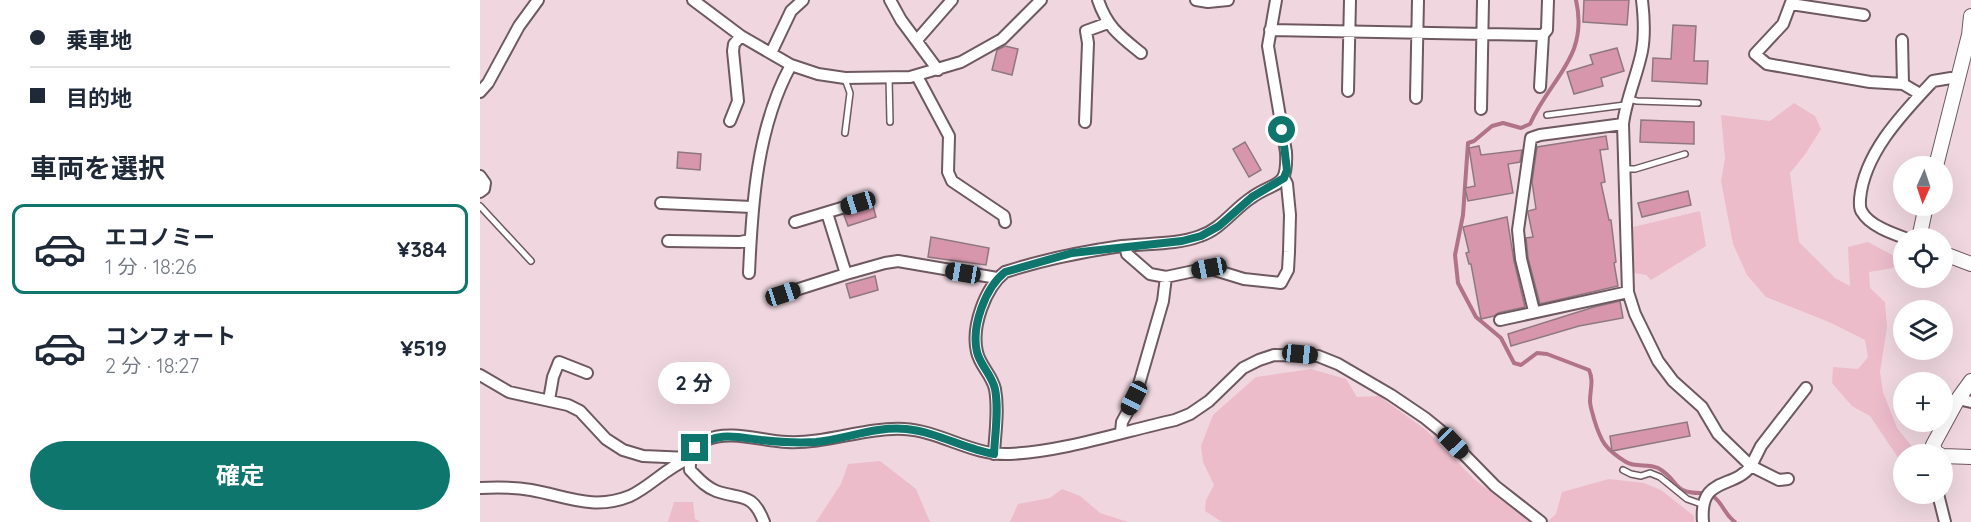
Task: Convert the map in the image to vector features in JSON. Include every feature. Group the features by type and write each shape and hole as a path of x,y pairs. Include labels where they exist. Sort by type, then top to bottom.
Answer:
{"street":[{"path":"480,92 488,83 519,26 538,0"},
{"path":"693,0 741,36 791,65 818,74 845,78 917,76 961,62 1002,39 1041,0"},
{"path":"771,53 791,12 803,0"},
{"path":"890,0 901,20 938,70"},
{"path":"917,40 952,0"},
{"path":"1098,0 1108,23 1115,32 1141,53"},
{"path":"1196,0 1209,2 1228,0"},
{"path":"994,454 995,388 977,351 976,331 978,317 997,279 1005,272 1072,253 1182,241 1201,236 1219,226 1252,197 1284,178 1287,170 1286,152 1268,46 1276,0"},
{"path":"1348,91 1350,0"},
{"path":"1416,98 1418,0"},
{"path":"1481,109 1483,0"},
{"path":"1540,87 1548,0"},
{"path":"1642,0 1644,24 1642,51 1626,102 1623,124 1628,292 1635,314 1658,361 1673,381 1702,407 1718,434 1751,466 1779,480 1788,479"},
{"path":"1864,15 1792,2 1783,24 1755,54 1767,64 1870,82 1903,84 1920,94"},
{"path":"1939,156 1970,35 1971,16"},
{"path":"1085,122 1088,43 1086,31 1108,23"},
{"path":"1270,30 1543,35"},
{"path":"730,122 738,101 733,51 734,44 741,36"},
{"path":"1902,40 1903,84"},
{"path":"749,273 752,207 773,101 791,65"},
{"path":"917,76 949,136 948,172 952,181 977,199 998,210 1004,216 1005,222"},
{"path":"1893,232 1866,219 1860,209 1861,184 1865,172 1884,139 1933,81 1951,78 1958,80"},
{"path":"1534,311 1521,259 1518,230 1532,138 1623,124"},
{"path":"480,176 485,183 484,189 480,192"},
{"path":"1125,246 1127,254 1150,274 1166,277 1209,268 1244,279 1281,283 1288,270 1289,252 1290,215 1287,184 1284,178"},
{"path":"661,203 752,207"},
{"path":"795,222 858,203"},
{"path":"827,213 846,274"},
{"path":"668,241 750,240"},
{"path":"1953,257 1971,264"},
{"path":"783,294 846,274 898,261 997,279"},
{"path":"1121,432 1122,422 1134,398 1163,301 1166,277"},
{"path":"1500,320 1628,292"},
{"path":"480,488 509,487 532,490 573,501 608,502 643,489 675,465 689,458 695,448 706,440 722,436 788,442 817,442 873,431 904,429 920,431 975,451 994,454 1070,446 1175,420 1190,414 1209,401 1243,368 1259,360 1274,355 1318,356 1356,374 1425,418 1441,431 1495,486 1541,522"},
{"path":"549,400 559,362 587,373"},
{"path":"480,375 509,392 568,405 580,411 606,439 623,450 643,456 689,458"},
{"path":"1934,444 1965,400 1971,381"},
{"path":"1703,522 1706,498 1716,485 1745,474 1761,446 1806,388"},
{"path":"1953,455 1971,457"},
{"path":"689,458 690,470 705,485 716,491 739,495 751,501 759,509 764,522"},
{"path":"1940,504 1945,522"}],"lane":[{"path":"889,77 890,122"},
{"path":"845,78 849,93 845,133"},
{"path":"1547,115 1636,101 1698,103"},
{"path":"1624,169 1635,169 1685,154"},
{"path":"480,206 531,261"},
{"path":"1623,470 1641,476 1650,473 1660,477 1687,499 1704,505"}],"shaded area":[{"path":"1794,103 1815,116 1821,129 1790,173 1799,242 1835,278 1850,286 1848,247 1868,242 1893,255 1893,268 1869,272 1870,288 1885,302 1887,327 1880,372 1883,392 1893,418 1893,432 1900,432 1910,444 1893,444 1893,450 1870,416 1852,406 1832,383 1833,367 1858,369 1868,357 1865,340 1829,322 1766,297 1747,275 1733,244 1721,181 1725,158 1721,115 1770,121"},
{"path":"1700,211 1706,246 1651,280 1646,275 1629,272 1629,228"},
{"path":"1311,369 1346,379 1357,397 1379,396 1426,430 1474,479 1530,522 1222,522 1205,511 1206,500 1214,485 1203,462 1201,446 1213,415 1256,377"},
{"path":"880,461 916,489 930,522 816,522 841,484 848,464"},
{"path":"1609,479 1644,483 1661,490 1694,516 1694,522 1547,522 1556,514 1562,492"},
{"path":"1062,489 1080,496 1100,513 1128,522 1010,522 1018,504 1050,498"},
{"path":"674,502 693,502 695,519 701,522 668,522"}],"building":[{"path":"1584,0 1629,0 1627,25 1583,22"},
{"path":"1673,25 1696,26 1694,61 1708,61 1707,84 1652,81 1653,58 1671,59"},
{"path":"1005,46 1018,49 1012,75 992,70 997,50"},
{"path":"1617,48 1624,71 1601,78 1603,86 1574,94 1567,72 1593,64 1590,55"},
{"path":"1641,120 1694,122 1694,144 1640,142"},
{"path":"1606,136 1608,149 1600,150 1605,182 1601,183 1609,220 1611,220 1618,286 1540,304 1528,258 1526,238 1533,237 1528,211 1536,209 1532,182 1537,147"},
{"path":"1245,142 1261,170 1249,177 1233,149"},
{"path":"1479,146 1481,155 1522,150 1520,162 1508,164 1513,193 1468,201 1465,188 1475,186 1469,148"},
{"path":"678,152 701,154 700,170 677,168"},
{"path":"1688,191 1691,205 1642,217 1638,203"},
{"path":"873,206 876,217 848,226 844,215"},
{"path":"1507,217 1525,307 1481,319 1471,264 1469,264 1466,253 1469,252 1463,227"},
{"path":"931,237 989,248 986,265 928,257"},
{"path":"875,276 878,290 850,298 846,284"},
{"path":"1620,301 1623,318 1579,326 1511,346 1508,334"},
{"path":"1687,422 1690,436 1612,451 1610,436"}],"waterway":[{"path":"1576,0 1579,20 1573,52 1530,124 1521,128 1503,123 1492,126 1474,141 1468,143 1463,215 1455,255 1458,283 1476,317 1501,338 1514,363 1521,365 1537,353 1547,354 1589,370 1592,381 1590,403 1599,434 1608,449 1630,464 1658,468 1680,489 1703,493"},
{"path":"1714,497 1735,522"}],"route":[{"path":"695,448 706,440 722,436 788,442 817,442 873,431 904,429 920,431 975,451 994,454 995,388 981,364 977,351 976,331 978,317 997,279 1005,272 1072,253 1182,241 1201,236 1219,226 1252,197 1284,178 1287,170 1282,130"}]}
